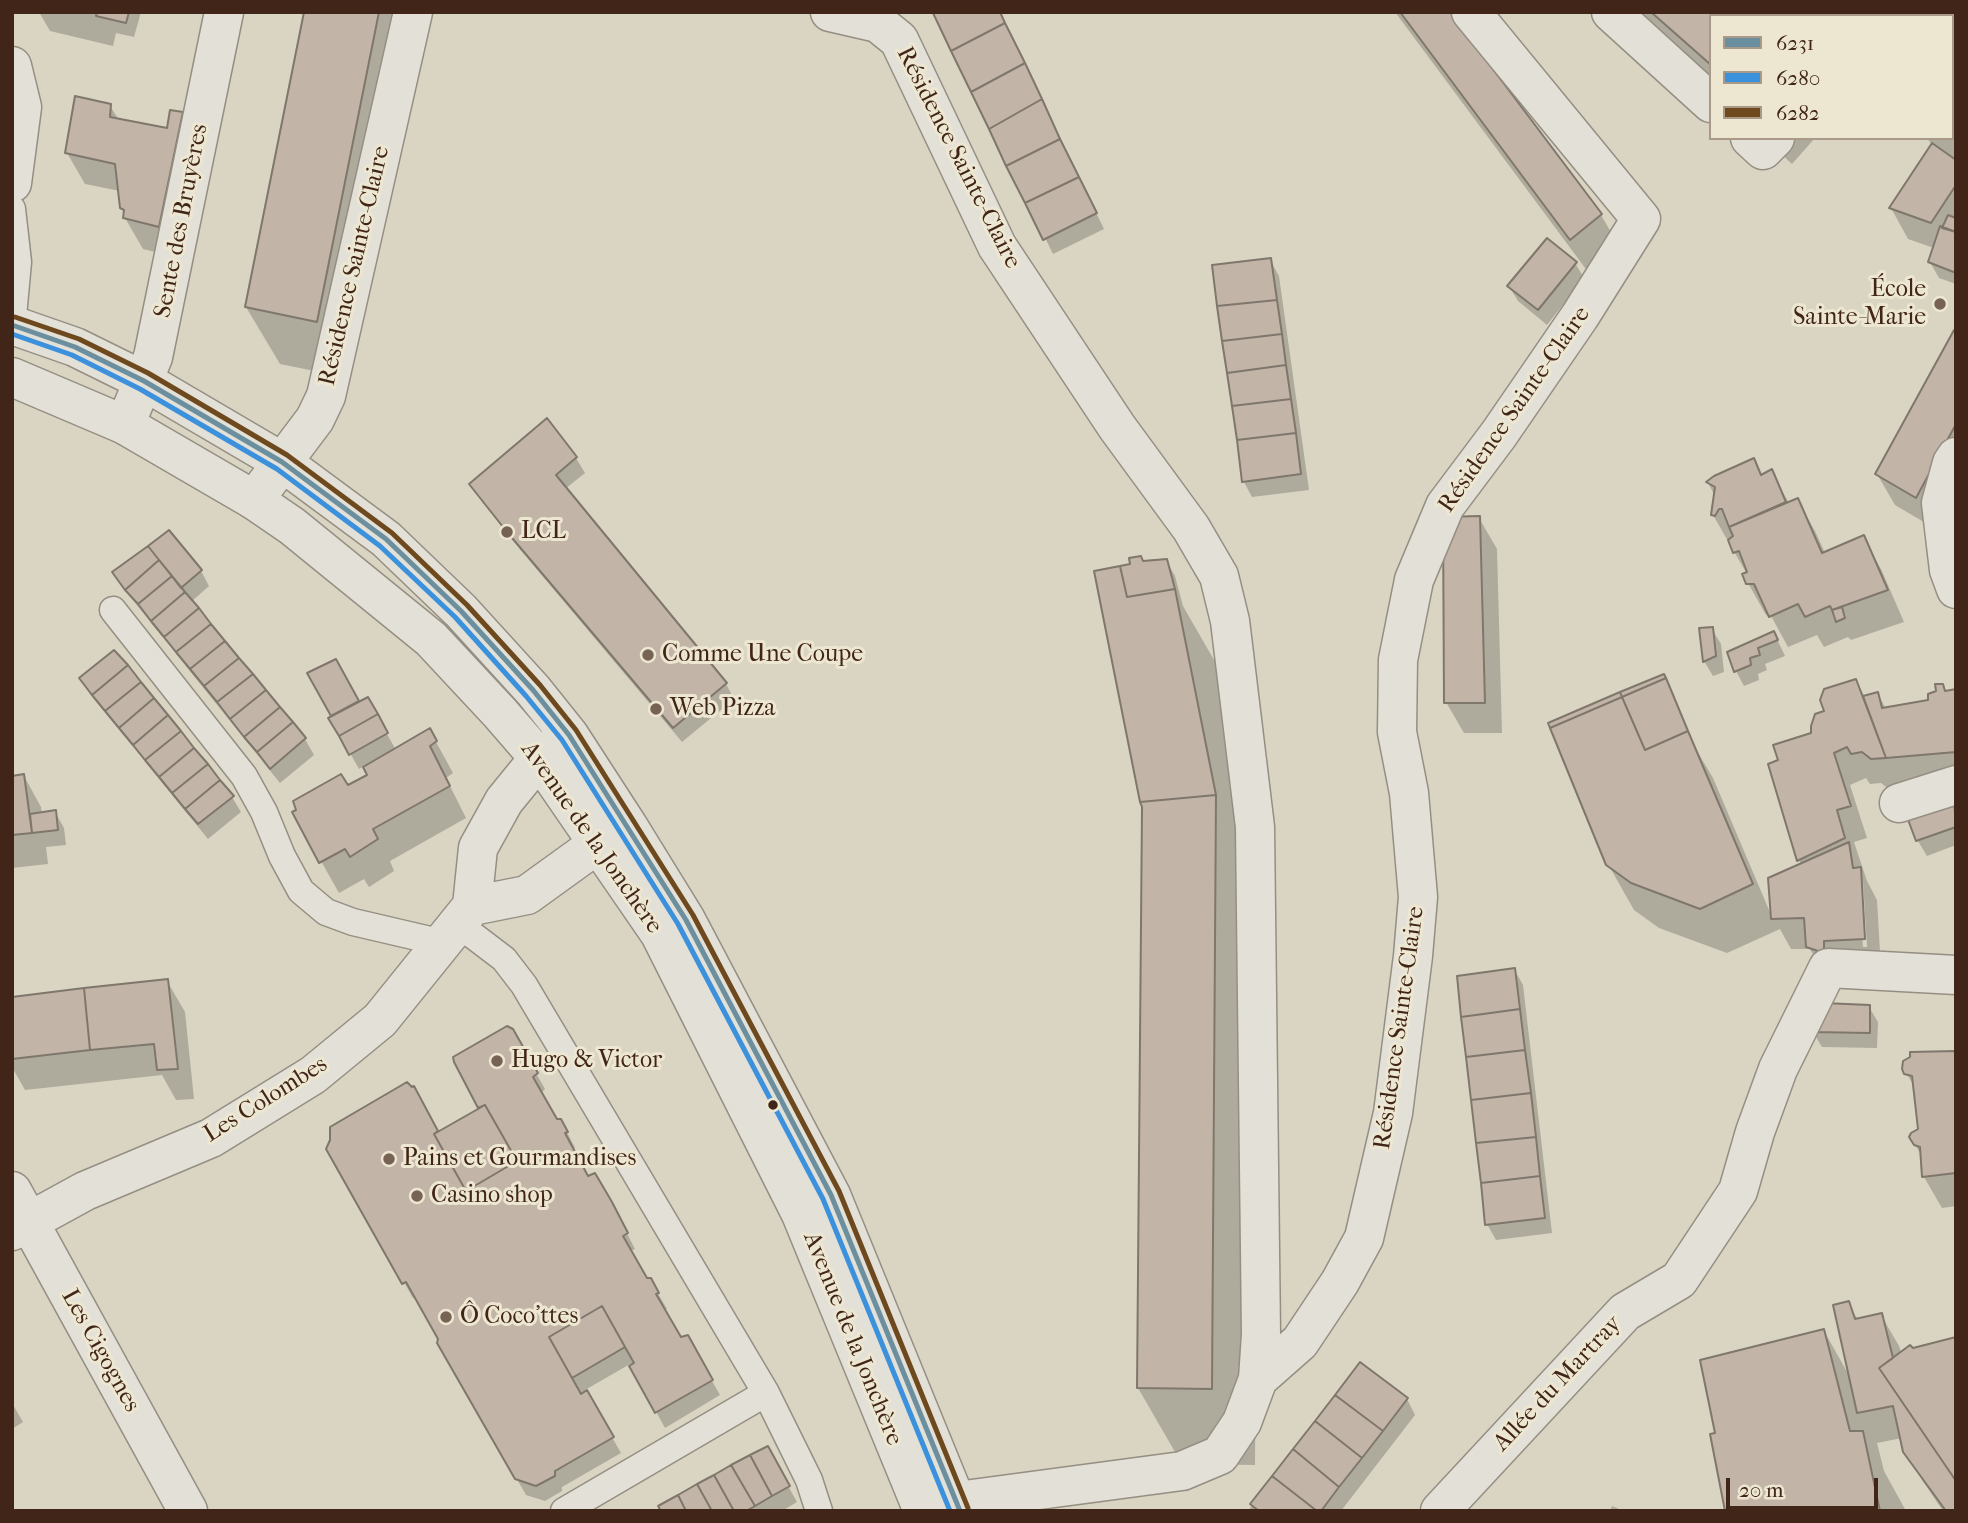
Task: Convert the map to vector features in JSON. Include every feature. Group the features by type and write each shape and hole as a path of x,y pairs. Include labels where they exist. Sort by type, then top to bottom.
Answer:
{"street":[{"name":"Sente des Bruyères","path":"125,425 153,357 159,334 224,12"},
{"name":"Résidence Sainte-Claire","path":"254,500 315,419 326,396 413,12"},
{"name":"Résidence Sainte-Claire","path":"830,12 877,23 899,40 997,246 1117,427 1191,528 1219,576 1230,621 1255,827 1261,1334 1258,1379 1242,1422 1220,1455 1182,1471 946,1508"},
{"name":"Résidence Sainte-Claire","path":"1258,1379 1300,1342 1340,1282 1364,1238 1392,1113 1418,897 1409,793 1397,732 1398,660 1414,580 1444,506 1499,434 1580,316 1641,219 1471,12"},
{"path":"1611,12 1709,101"},
{"path":"12,66 22,107 12,183"},
{"path":"1752,140 1763,150 1773,140"},
{"name":"Avenue de la Jonchère","path":"12,326 75,347 144,381 282,462 386,539 461,611 533,690 569,735 614,834"},
{"name":"Avenue de la Jonchère","path":"12,377 125,425 254,500 292,526 431,639 539,758 614,834 686,920 831,1195 946,1508"},
{"path":"1956,457 1941,503 1949,570 1956,589"},
{"path":"457,924 478,848 504,801 539,758 569,735"},
{"path":"1899,803 1956,785"},
{"path":"457,924 527,895 614,834"},
{"name":"Les Colombes","path":"18,1215 85,1191 211,1138 313,1075 380,1020 457,924"},
{"name":"Allée du Martray","path":"1440,1511 1625,1312 1679,1280 1738,1191 1755,1132 1778,1069 1828,968 1956,975"},
{"name":"Les Cigognes","path":"18,1215 188,1511"}],"lane":[{"path":"12,209 18,262 12,326"},
{"path":"113,610 244,776 301,891 326,912 353,922 457,924 504,959 524,985 766,1393 809,1480 819,1511"},
{"path":"564,1511 766,1393"}],"building":[{"path":"97,12 129,12 126,23 96,16"},
{"path":"304,12 379,12 317,322 245,307"},
{"path":"1000,12 1005,23 951,51 933,13"},
{"path":"1400,12 1450,12 1602,214 1570,240"},
{"path":"1651,12 1818,14 1709,14 1709,63"},
{"path":"1005,23 1025,63 971,92 951,51"},
{"path":"1956,53 1954,133 1954,55"},
{"path":"1025,63 1042,99 989,129 971,92"},
{"path":"75,96 111,104 110,117 167,128 170,110 183,112 159,227 123,218 124,210 120,208 115,164 65,153"},
{"path":"1042,99 1060,139 1006,166 989,129"},
{"path":"1060,139 1079,177 1025,203 1006,166"},
{"path":"1932,143 1956,160 1956,185 1931,223 1889,208"},
{"path":"1079,177 1097,213 1043,240 1025,203"},
{"path":"1948,215 1956,218 1956,232 1942,228"},
{"path":"1940,226 1956,232 1956,273 1928,262"},
{"path":"1547,238 1577,262 1538,310 1507,286"},
{"path":"1271,258 1277,300 1217,306 1212,265"},
{"path":"1277,300 1282,334 1222,341 1217,306"},
{"path":"1954,330 1956,424 1916,498 1875,474"},
{"path":"1282,334 1286,365 1227,373 1222,341"},
{"path":"1286,365 1291,399 1232,406 1227,373"},
{"path":"1291,399 1296,433 1237,440 1232,406"},
{"path":"547,418 577,457 556,475 727,683 673,728 469,484"},
{"path":"1296,433 1301,474 1242,482 1237,440"},
{"path":"1754,458 1761,475 1772,469 1786,502 1729,527 1722,509 1719,509 1715,516 1711,515 1715,487 1706,482"},
{"path":"1798,498 1822,553 1864,535 1888,590 1832,610 1830,606 1805,617 1798,604 1769,617 1754,584 1746,584 1742,574 1747,572 1739,551 1733,553 1728,540 1733,536 1729,527"},
{"path":"1480,516 1485,703 1444,703 1443,517"},
{"path":"169,530 202,570 181,588 148,546"},
{"path":"148,546 159,560 125,590 112,572"},
{"path":"1141,556 1143,561 1167,559 1175,589 1127,597 1120,566 1130,564 1129,558"},
{"path":"159,560 172,576 138,604 125,590"},
{"path":"1120,566 1127,597 1175,589 1216,795 1140,802 1094,571"},
{"path":"172,576 185,592 151,621 138,604"},
{"path":"185,592 199,608 164,637 151,621"},
{"path":"1842,607 1845,618 1836,622 1832,610"},
{"path":"199,608 211,624 176,652 164,637"},
{"path":"211,624 225,641 190,669 176,652"},
{"path":"1713,627 1716,656 1703,662 1699,628"},
{"path":"1774,631 1778,640 1758,648 1760,655 1750,658 1751,665 1734,672 1727,652"},
{"path":"225,641 239,658 204,686 190,669"},
{"path":"114,650 128,665 92,695 79,678"},
{"path":"239,658 253,674 217,702 204,686"},
{"path":"336,659 359,701 331,716 307,673"},
{"path":"128,665 141,682 105,711 92,695"},
{"path":"253,674 266,690 230,719 217,702"},
{"path":"1664,674 1666,678 1622,697 1620,692"},
{"path":"1666,678 1688,731 1645,750 1622,697"},
{"path":"1856,679 1886,758 1871,759 1862,752 1851,754 1847,747 1834,753 1851,806 1837,810 1845,838 1797,861 1768,764 1778,760 1773,745 1811,733 1815,714 1824,711 1820,700 1824,689"},
{"path":"141,682 154,698 119,728 105,711"},
{"path":"1935,684 1943,684 1945,691 1956,689 1956,752 1886,758 1863,696 1878,692 1882,708 1928,700 1928,694 1936,691"},
{"path":"266,690 280,707 244,737 230,719"},
{"path":"1620,692 1622,697 1550,728 1548,723"},
{"path":"368,697 378,714 339,736 328,718"},
{"path":"1622,697 1645,750 1688,731 1753,884 1700,909 1631,883 1606,865 1550,728"},
{"path":"154,698 168,715 133,745 119,728"},
{"path":"280,707 293,722 257,752 244,737"},
{"path":"378,714 388,733 349,755 339,736"},
{"path":"168,715 181,731 145,760 133,745"},
{"path":"293,722 306,738 270,769 257,752"},
{"path":"430,728 437,741 430,746 450,786 373,829 378,839 350,857 345,849 319,863 292,812 296,810 293,801 341,774 348,785 367,775 363,767"},
{"path":"181,731 194,748 159,777 145,760"},
{"path":"194,748 208,764 172,793 159,777"},
{"path":"208,764 220,780 185,809 172,793"},
{"path":"24,774 32,833 12,835 12,776"},
{"path":"220,780 234,796 198,824 185,809"},
{"path":"1216,795 1212,1389 1137,1388 1140,802"},
{"path":"1954,799 1956,827 1916,841 1907,817"},
{"path":"56,810 58,830 32,833 30,814"},
{"path":"1849,842 1853,868 1861,867 1865,939 1824,941 1824,953 1806,947 1804,918 1771,919 1768,878"},
{"path":"1515,968 1520,1009 1461,1017 1457,976"},
{"path":"168,979 178,1069 157,1070 154,1044 90,1050 84,988"},
{"path":"84,988 90,1050 12,1059 12,997"},
{"path":"1823,1003 1870,1005 1870,1033 1811,1032"},
{"path":"1520,1009 1525,1050 1466,1057 1461,1017"},
{"path":"507,1026 513,1029 538,1073 533,1077 557,1119 561,1119 568,1132 565,1133 588,1176 595,1173 612,1202 628,1233 623,1236 647,1278 651,1278 659,1293 656,1294 681,1337 688,1335 713,1380 655,1413 629,1366 634,1363 602,1306 549,1337 581,1394 587,1390 614,1437 555,1471 555,1476 536,1486 515,1479 437,1343 438,1339 406,1282 402,1284 326,1149 330,1140 330,1127 407,1082 414,1086 438,1131 434,1134 466,1191 517,1161 485,1105 478,1108 453,1057"},
{"path":"1525,1050 1531,1093 1471,1100 1466,1057"},
{"path":"1956,1051 1956,1173 1922,1177 1920,1147 1914,1145 1909,1137 1918,1129 1912,1076 1904,1074 1903,1061 1910,1057 1910,1052"},
{"path":"1531,1093 1536,1137 1476,1143 1471,1100"},
{"path":"485,1105 517,1161 466,1191 434,1134"},
{"path":"1536,1137 1540,1176 1481,1183 1476,1143"},
{"path":"1540,1176 1545,1218 1485,1225 1481,1183"},
{"path":"1849,1301 1855,1319 1882,1313 1893,1358 1879,1368 1956,1481 1956,1511 1946,1511 1903,1452 1893,1406 1857,1413 1833,1305"},
{"path":"602,1306 625,1347 572,1378 549,1337"},
{"path":"1824,1329 1850,1431 1863,1431 1880,1511 1725,1511 1710,1434 1715,1433 1700,1360"},
{"path":"1956,1337 1956,1481 1879,1368 1910,1345 1913,1348"},
{"path":"1360,1362 1408,1398 1383,1431 1335,1395"},
{"path":"1335,1395 1383,1431 1362,1458 1315,1421"},
{"path":"1315,1421 1362,1458 1339,1487 1293,1449"},
{"path":"768,1446 790,1486 772,1496 750,1455"},
{"path":"1293,1449 1339,1487 1321,1511 1317,1511 1272,1476"},
{"path":"750,1455 772,1496 755,1506 731,1465"},
{"path":"731,1465 755,1506 746,1511 734,1511 714,1475"},
{"path":"714,1475 734,1511 712,1511 697,1484"},
{"path":"1272,1476 1317,1511 1259,1511 1250,1504"},
{"path":"697,1484 712,1511 686,1511 678,1495"},
{"path":"678,1495 686,1511 661,1511 658,1506"}],"transit line":[{"name":"6282","path":"15,317 79,339 148,373 287,455 392,533 467,605 540,685 576,730 693,915 839,1191 968,1508"},
{"name":"6231","path":"12,325 75,347 144,381 282,462 386,539 461,611 533,690 569,735 686,920 831,1195 960,1511"},
{"name":"6280","path":"12,334 72,355 140,389 277,469 380,546 455,617 562,740 678,924 823,1199 950,1511"}],"place":[{"name":"École Sainte-Marie","path":"1940,304"},
{"name":"LCL","path":"507,532"},
{"name":"Comme Une Coupe","path":"648,655"},
{"name":"Web Pizza","path":"656,709"},
{"name":"Hugo & Victor","path":"497,1061"},
{"name":"Pains et Gourmandises","path":"389,1159"},
{"name":"Casino shop","path":"417,1196"},
{"name":"Ô Coco'ttes","path":"446,1317"}]}
